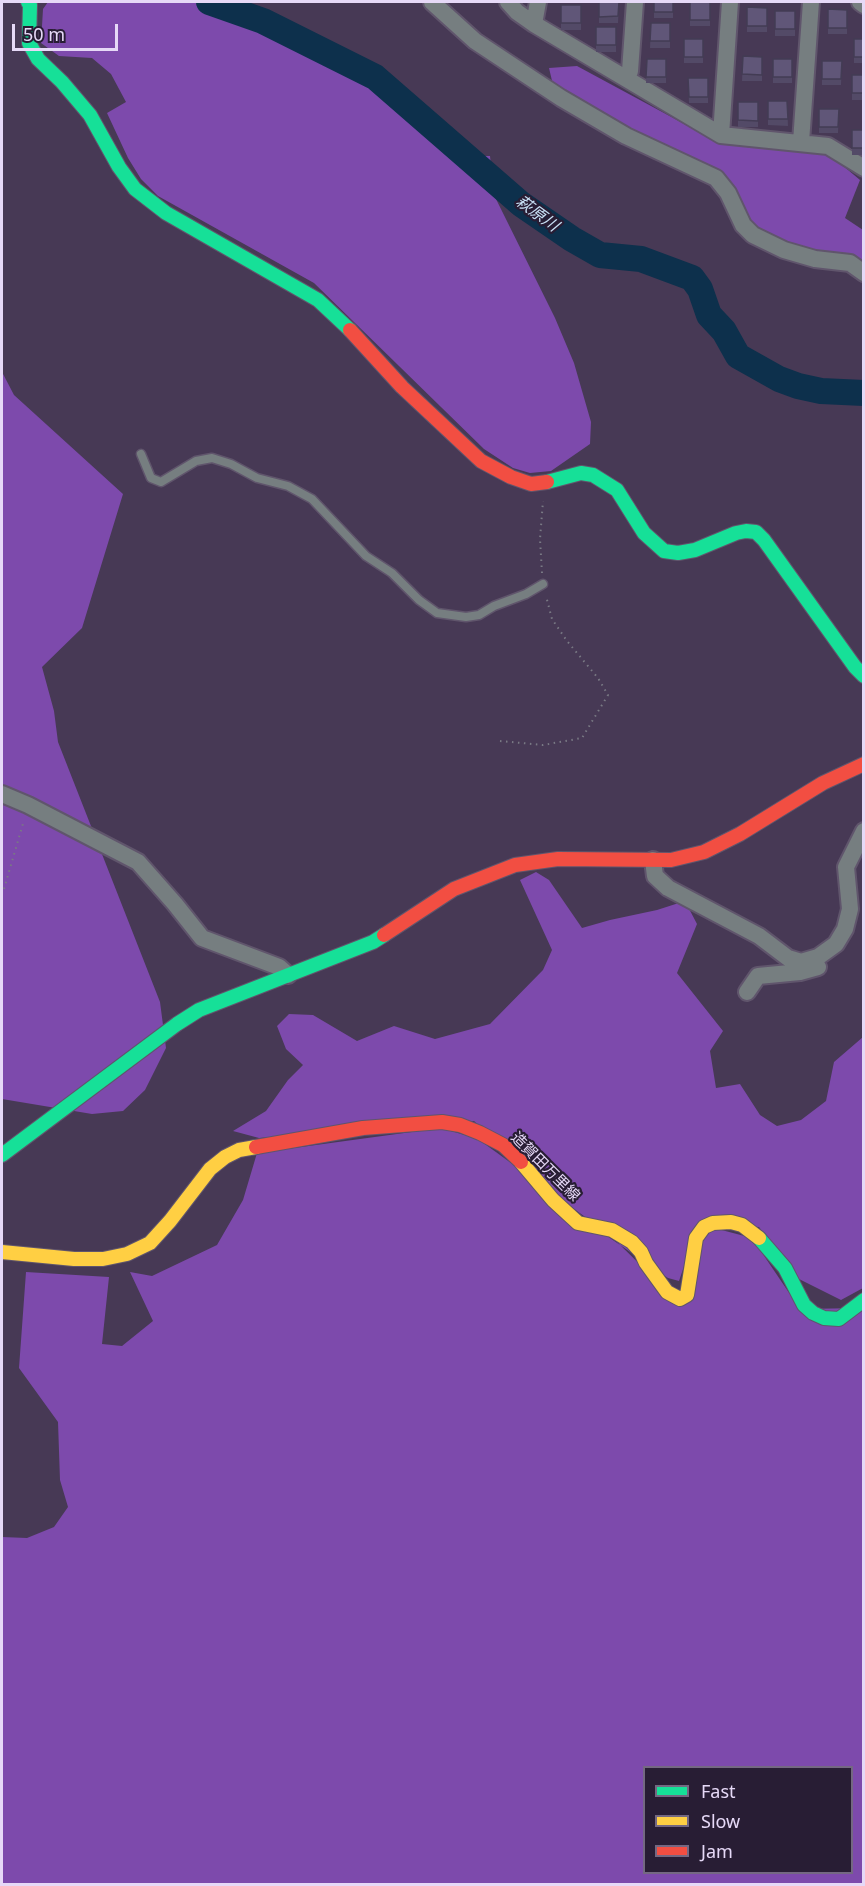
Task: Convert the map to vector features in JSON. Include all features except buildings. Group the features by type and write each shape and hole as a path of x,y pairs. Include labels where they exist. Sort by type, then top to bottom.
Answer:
{"street":[{"path":"28,2 30,5 29,43 38,59 62,82 90,115 119,167 135,189 166,213 318,300 345,325 402,387 481,461 511,477 531,484 545,483 581,473 594,474 616,490 644,532 664,551 678,553 695,550 736,533 756,532 855,667 864,676"},
{"path":"432,2 475,41 561,99 626,136 716,178 728,193 743,225 753,235 784,250 815,259 850,263 864,273"},
{"path":"508,2 517,12 534,24 721,135 828,146 864,168"},
{"path":"534,24 538,2"},
{"path":"627,78 630,70 635,2"},
{"path":"721,135 730,2"},
{"path":"801,142 811,2"},
{"path":"860,2 864,5"},
{"path":"2,1155 199,1010 373,942 454,889 515,865 558,859 671,860 704,852 740,834 823,783 864,764"},
{"path":"2,794 138,862 202,938 279,967 288,975"},
{"path":"653,860 655,876 668,888 759,936 788,958 801,962 818,957 836,944 845,929 850,909 846,867 864,831"},
{"path":"747,992 758,976 800,972 819,967 839,948 836,944"},
{"name":"造賀田万里線","path":"2,1252 74,1259 103,1259 127,1254 150,1243 210,1169 225,1157 239,1150 363,1128 442,1122 460,1125 503,1145 578,1224 612,1230 632,1242 667,1292 680,1299 687,1295 696,1238 704,1227 712,1223 731,1222 742,1225 756,1234 785,1268 804,1305 813,1313 824,1318 839,1320 864,1300"}],"lane":[{"path":"141,454 151,478 161,482 196,461 212,458 257,478 288,486 312,499 366,556 392,573 419,600 437,613 466,617 479,615 543,584"}],"path":[{"path":"500,741 543,745 582,738 608,695 598,678 552,619 543,584 540,539 545,483"},
{"path":"4,889 28,805"}],"shaded area":[{"path":"48,2 230,2 261,22 404,86 455,156 490,156 494,195 555,318 574,363 591,422 590,444 551,471 530,473 513,468 484,449 314,283 158,196 141,179 128,158 107,113 126,102 111,74 92,58 59,56 41,43 43,9"},
{"path":"577,66 714,140 829,154 860,180 845,218 863,230 863,262 855,256 820,257 758,234 722,178 607,120 553,85 549,68"},
{"path":"2,372 14,395 123,494 82,628 42,667 54,711 58,742 160,1002 166,1048 145,1090 123,1111 92,1114 2,1099"},
{"path":"536,872 549,880 582,928 685,901 697,924 677,973 723,1031 710,1051 716,1088 740,1084 760,1115 777,1126 801,1120 826,1101 834,1062 863,1037 863,1288 841,1300 797,1278 759,1227 699,1222 679,1281 668,1278 578,1216 474,1121 259,1138 233,1131 266,1111 288,1080 303,1065 286,1049 277,1026 289,1014 313,1015 357,1041 394,1026 435,1039 490,1024 543,970 552,950 520,880"},
{"path":"441,1128 478,1139 610,1235 681,1305 701,1240 714,1228 752,1238 800,1309 863,1308 863,1884 2,1884 2,1537 27,1538 54,1527 68,1507 60,1480 58,1422 19,1368 26,1272 109,1277 102,1344 122,1346 153,1321 130,1272 152,1276 217,1245 243,1200 257,1153"}],"waterway":[{"name":"萩原川","path":"209,2 263,21 375,77 521,204 572,239 600,255 641,259 692,278 700,289 709,315 724,331 738,356 779,379 798,386 821,391 864,393"}],"traffic: fast":[{"path":"28,2 30,5 29,43 38,59 62,82 90,115 119,167 135,189 166,213 318,300 350,330"},
{"path":"547,482 581,473 593,475 617,490 644,533 664,551 678,553 695,550 736,533 756,532 855,667 864,676"},
{"path":"2,1155 199,1010 373,942 384,935"},
{"path":"759,1238 785,1268 804,1305 813,1313 824,1318 839,1319 864,1300"}],"traffic: slow":[{"path":"2,1252 74,1259 103,1259 127,1254 150,1243 210,1169 225,1157 239,1150 256,1147"},
{"path":"521,1162 553,1200 578,1223 612,1230 632,1242 667,1292 680,1299 687,1295 696,1238 704,1227 713,1223 731,1222 742,1225 759,1238"}],"traffic: jam":[{"path":"350,330 402,387 481,461 511,477 531,484 547,482"},
{"path":"384,935 454,889 515,865 558,859 671,860 704,852 740,834 823,783 864,764"},
{"path":"256,1147 363,1128 442,1122 460,1125 480,1133 503,1145 521,1162"}]}
